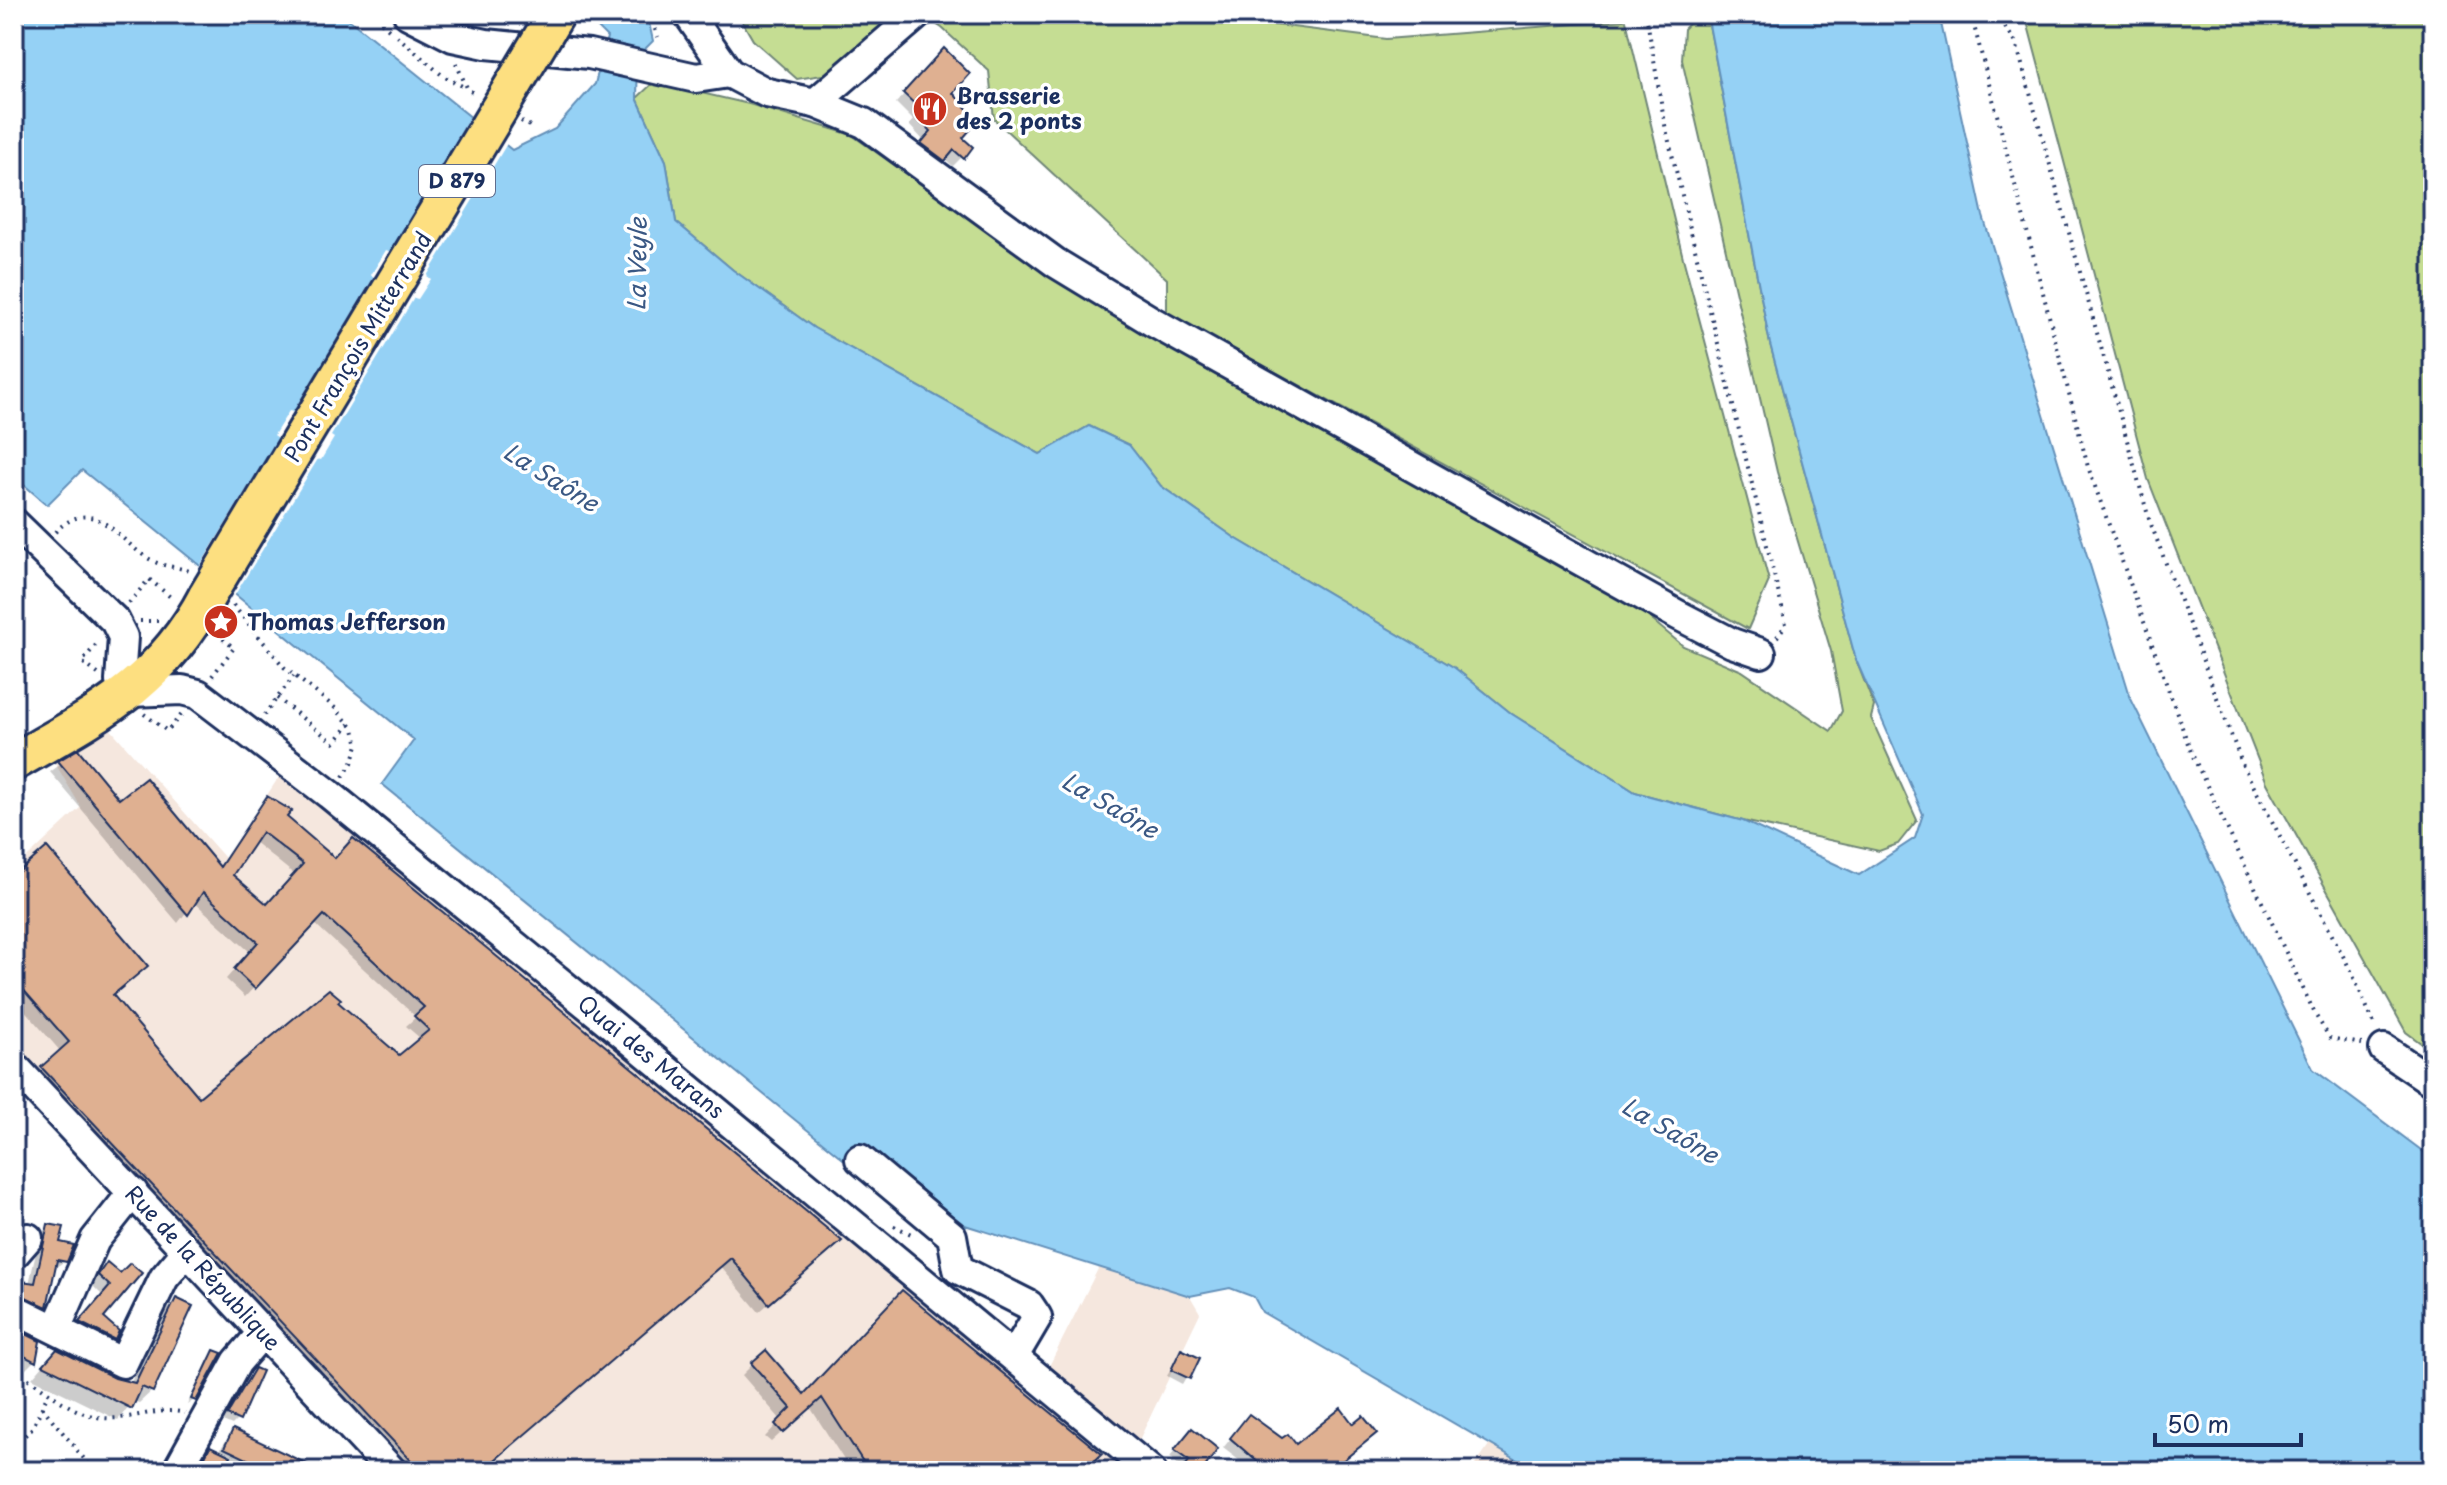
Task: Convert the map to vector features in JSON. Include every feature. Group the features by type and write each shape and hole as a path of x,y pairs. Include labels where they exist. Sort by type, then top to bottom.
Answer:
{"main road":[{"name":"Pont François Mitterrand","path":"204,601 556,14"},
{"name":"D 879","path":"14,762 173,651 204,601"},
{"name":"D 879","path":"14,744 125,686"}],"street":[{"path":"408,14 453,37 508,47 589,54 696,78 729,73"},
{"path":"688,14 729,73 767,93 815,103 864,123 1056,263 1153,322 1678,615 1732,643 1761,653"},
{"path":"815,103 918,14"},
{"path":"14,523 115,621 123,637 125,686"},
{"name":"Quai des Marans","path":"125,686 198,694 329,794 882,1246 1151,1471"},
{"path":"2384,1049 2433,1082"},
{"name":"Rue de la République","path":"14,1066 263,1332 377,1466"},
{"path":"860,1159 952,1236 958,1269 1029,1305 1037,1317 1014,1356"},
{"path":"56,1329 95,1240 133,1192"},
{"path":"14,1309 123,1363 164,1278 187,1251"},
{"path":"177,1471 237,1362 263,1332"}],"path":[{"path":"382,14 382,23 443,76 481,97"},
{"path":"649,14 658,37"},
{"path":"1257,14 1367,20 1464,14"},
{"path":"1646,14 1665,125 1786,624 1761,653"},
{"path":"1971,14 2088,467 2191,752 2316,1016 2330,1038 2384,1049"},
{"path":"1996,14 2016,43 2155,533 2243,766 2351,971 2384,1049"},
{"path":"453,37 448,46 468,90"},
{"path":"519,120 532,127"},
{"path":"49,538 63,524 87,515 98,519 204,601 350,724 358,745 352,763 335,787"},
{"path":"122,612 149,579 204,601 234,648 209,681"},
{"path":"131,616 140,621 160,621 172,615"},
{"path":"294,676 277,698 334,743 350,724"},
{"path":"14,1371 77,1412 131,1419 173,1410 207,1419"},
{"path":"14,1447 33,1427 48,1394"},
{"path":"42,1407 94,1471"}],"shaded area":[{"path":"107,725 225,858 281,774 1037,1390 1099,1267 1190,1296 1200,1313 1128,1463 1138,1471 417,1471 14,1045 14,870 81,807 52,758"},
{"path":"1491,1442 1536,1471 1471,1471"}],"green space":[{"path":"738,14 896,14 835,73 797,79 753,40"},
{"path":"920,14 1192,14 1386,39 1626,20 1683,258 1769,581 1748,629 1167,313 1167,279 994,119 989,71 942,28"},
{"path":"1698,14 1707,14 1770,344 1856,660 1874,706 1871,718 1917,820 1898,844 1879,851 1743,821 1635,792 1512,714 1455,668 1235,538 1161,486 1129,445 1089,426 1040,454 814,328 733,270 676,222 666,161 637,98 654,82 749,104 852,135 977,224 1172,345 1478,511 1508,539 1640,610 1683,646 1742,671 1831,731 1842,711 1831,651 1777,472 1682,60 1684,29"},
{"path":"2025,14 2433,14 2433,1052 2406,1032 2267,783 2148,479"}],"water":[{"path":"14,14 342,14 512,150 555,129 595,84 607,37 594,24 569,14 643,14 648,18 653,41 638,56 637,98 666,161 676,222 733,270 814,328 1040,454 1089,426 1129,445 1161,486 1235,538 1455,668 1512,714 1635,792 1743,821 1859,875 1915,838 1923,814 1856,660 1770,344 1707,14 1939,14 1983,216 2131,699 2313,1069 2433,1159 2433,1471 1536,1471 1262,1312 1254,1297 1230,1288 1190,1296 965,1225 866,1154 853,1167 382,784 414,740 82,470 47,505 14,476"}],"pier":[{"path":"472,113 508,142 427,276 431,279 418,299 414,298 331,436 334,438 321,460 318,459 233,598 198,569 278,438 274,435 289,411 293,412 374,277 371,275 386,250 391,252"}],"building":[{"path":"944,48 970,74 953,93 978,121 963,138 973,147 964,159 954,150 945,161 921,143 931,131 916,115 921,110 903,93"},
{"path":"78,749 119,799 146,778 220,867 267,796 292,811 287,817 335,858 353,838 842,1241 769,1304 731,1258 482,1471 421,1471 41,1067 69,1042 14,979 14,876 47,847 148,966 113,995 199,1097 329,989 341,999 338,1002 399,1055 429,1030 414,1016 424,1007 324,915 255,989 234,969 258,942 203,892 188,915 58,761","holes":["262,832 303,864 267,904 233,875"]},
{"path":"48,1224 64,1227 60,1242 74,1245 67,1262 57,1260 47,1307 14,1292 14,1280 35,1283"},
{"path":"107,1262 120,1273 130,1263 142,1273 104,1318 119,1331 115,1340 79,1322 110,1286 98,1275"},
{"path":"902,1290 1102,1454 1084,1471 869,1471 822,1398 783,1433 775,1424 791,1408 751,1363 766,1350 804,1394"},
{"path":"176,1298 193,1306 153,1392 142,1387 132,1409 43,1365 57,1349 115,1378 135,1383"},
{"path":"14,1328 40,1341 36,1362 14,1351"},
{"path":"1181,1349 1200,1358 1190,1379 1171,1370"},
{"path":"214,1350 222,1353 196,1401 191,1399"},
{"path":"255,1368 262,1371 240,1421 227,1415"},
{"path":"1341,1408 1353,1424 1363,1416 1377,1433 1330,1471 1268,1471 1230,1438 1249,1414 1282,1438 1288,1434 1296,1444"},
{"path":"1192,1428 1218,1449 1202,1471 1181,1471 1189,1461 1174,1450"},
{"path":"233,1429 322,1471 272,1471 224,1448"},
{"path":"210,1446 231,1456 224,1471 198,1471"}],"place":[{"name":"Brasserie des 2 ponts","path":"930,109"},
{"name":"Thomas Jefferson","path":"221,622"}],"water label":[{"name":"La Veyle","path":"638,264"},
{"name":"La Saône","path":"551,478"},
{"name":"La Saône","path":"1110,806"},
{"name":"La Saône","path":"1670,1131"}]}
